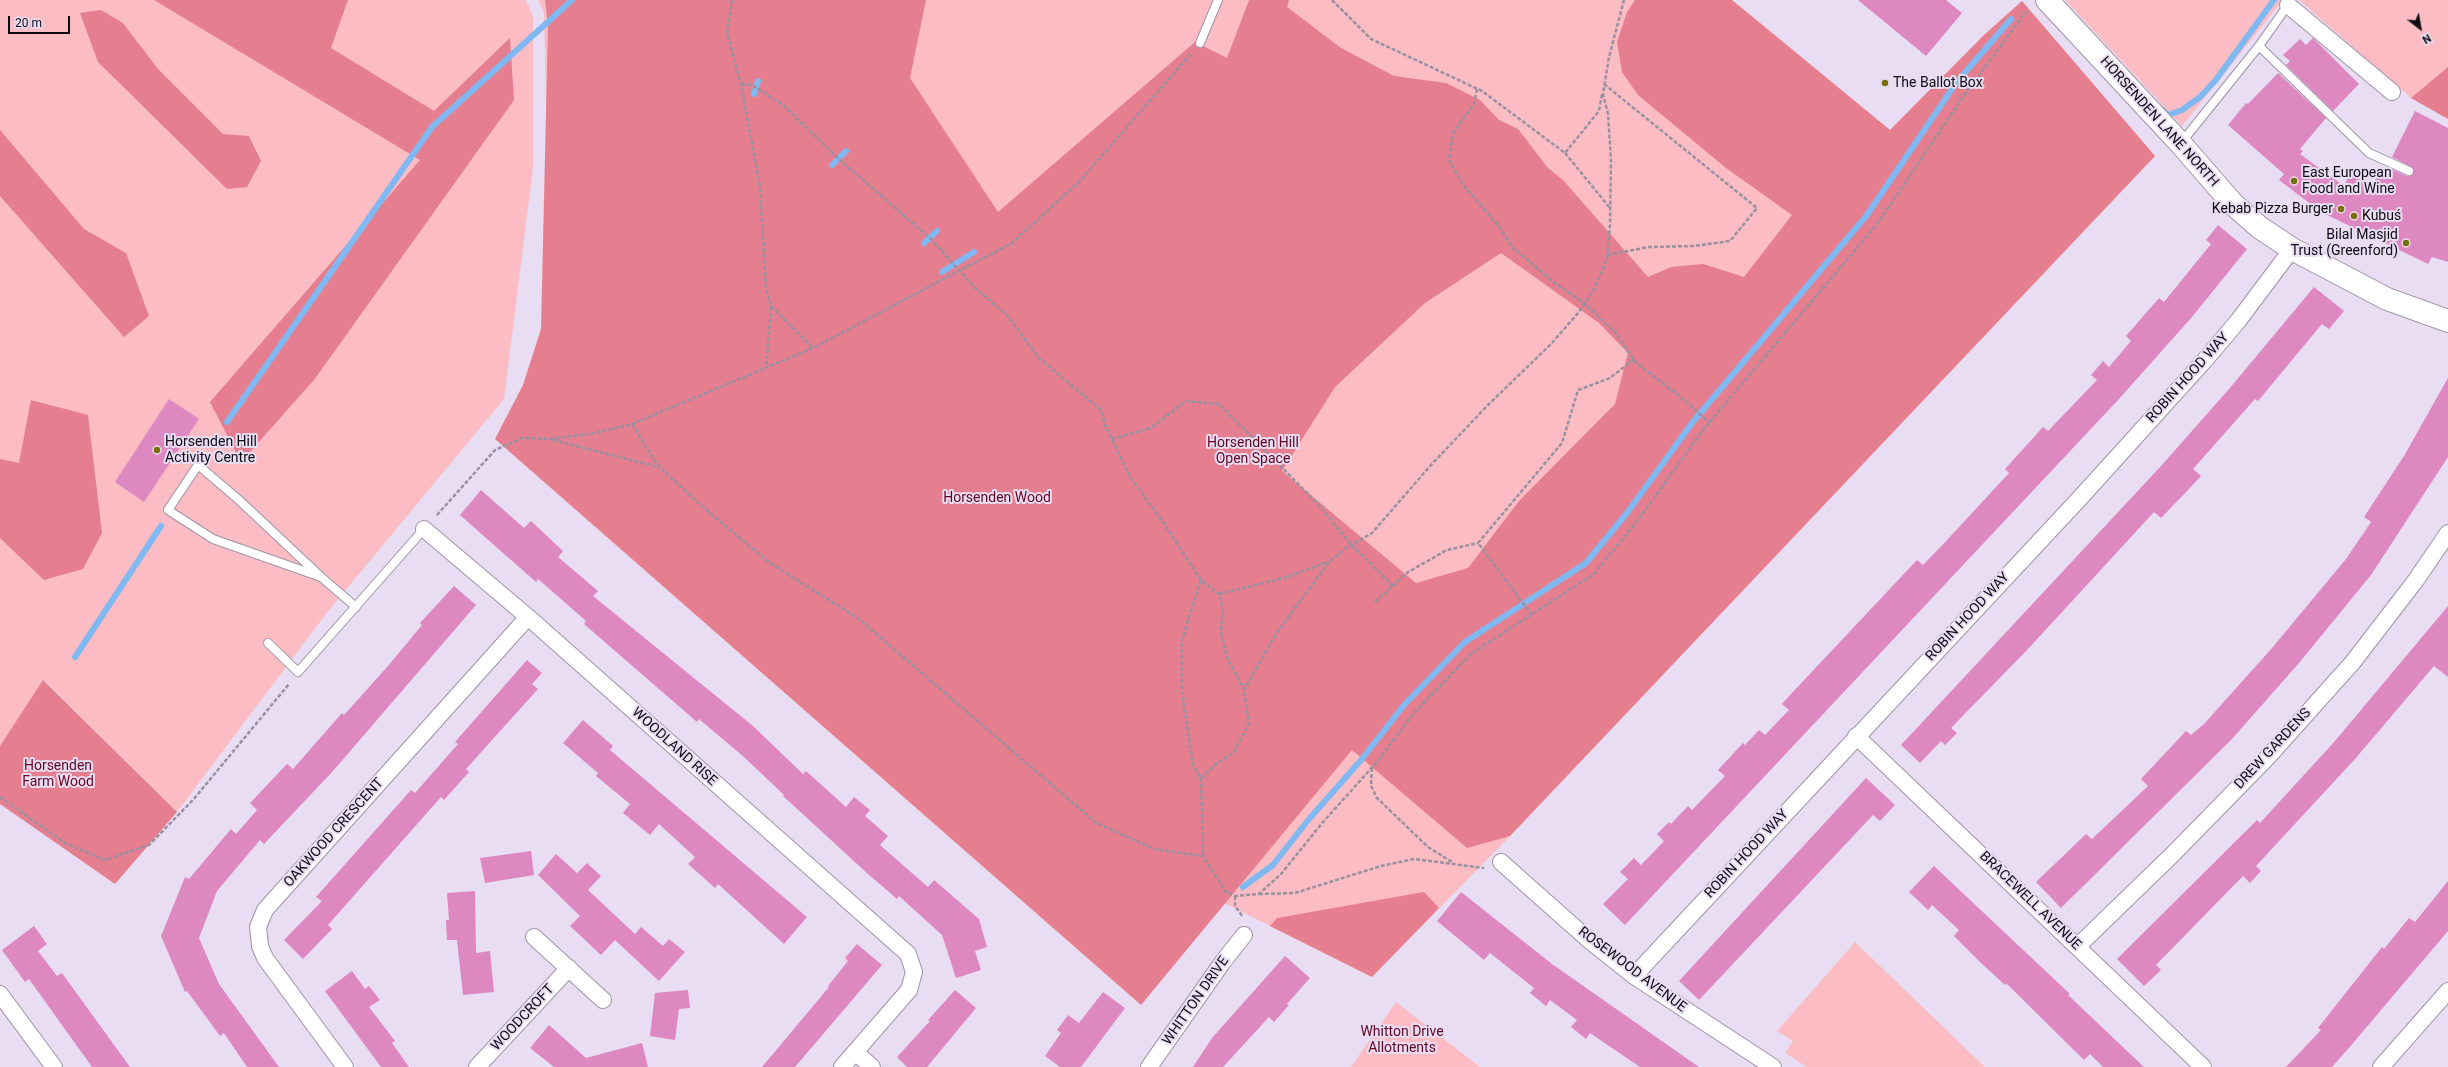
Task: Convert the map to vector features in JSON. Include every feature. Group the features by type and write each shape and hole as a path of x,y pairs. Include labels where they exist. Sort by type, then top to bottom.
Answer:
{"street":[{"name":"HORSENDEN LANE NORTH","path":"2040,4 2180,143 2233,204 2259,227 2292,249 2387,299 2448,321"},
{"path":"2288,5 2392,92"},
{"name":"ROBIN HOOD WAY","path":"1634,976 1856,736 2075,504 2205,360 2238,321 2292,249"},
{"name":"WOODLAND RISE","path":"424,529 528,618 908,954 914,972 909,990 855,1052"},
{"name":"DREW GARDENS","path":"2078,946 2172,855 2267,758 2328,690 2353,662 2412,587 2448,533"},
{"name":"OAKWOOD CRESCENT","path":"345,1067 265,958 260,946 258,927 265,910 528,618"},
{"name":"BRACEWELL AVENUE","path":"1856,736 2078,946 2203,1067"},
{"name":"ROSEWOOD AVENUE","path":"1501,862 1590,941 1634,976 1773,1067"},
{"name":"WHITTON DRIVE","path":"1150,1067 1222,963 1244,935"},
{"path":"534,937 603,1000"},
{"name":"WOODCROFT","path":"477,1067 569,968"},
{"path":"2381,1067 2448,991"},
{"path":"0,994 54,1067"},
{"path":"842,1067 855,1052 872,1067"}],"lane":[{"path":"1200,43 1218,0"},
{"path":"2180,143 2259,46 2288,5"},
{"path":"2259,46 2369,153 2409,171"},
{"path":"321,577 212,539 168,510 198,465 240,500 321,577 356,606"},
{"path":"268,643 298,672 424,529"}],"path":[{"path":"732,0 727,32 741,84 760,187 766,288 771,306 766,368"},
{"path":"1332,0 1371,39 1477,89 1565,153 1610,208"},
{"path":"1565,153 1599,111 1624,0"},
{"path":"1259,894 1281,874 1323,822 1372,768 1414,713 1472,653 1594,574 1638,520 1708,422 1878,223 1968,91 2025,13 2040,4"},
{"path":"424,529 495,450 522,438 550,439 590,434 632,424 813,348 1012,243 1078,183 1200,43"},
{"path":"741,84 752,85 783,105 836,157 928,236 959,271 1007,315 1039,358 1101,410 1112,439 1130,477 1165,525 1201,580 1219,594 1223,609 1221,632 1228,660 1244,690 1249,724 1234,752 1215,765 1201,778"},
{"path":"1604,84 1757,208 1730,241 1694,246 1649,247 1607,255"},
{"path":"1477,89 1474,104 1453,133 1449,160 1464,186 1497,224 1513,248 1584,304 1616,333 1634,359 1651,376 1694,408 1708,422"},
{"path":"1244,690 1276,634 1329,562 1352,545 1372,533 1431,465 1488,404 1551,344 1593,292 1607,255 1610,208 1610,145 1608,114 1602,94"},
{"path":"771,306 813,348"},
{"path":"1375,602 1408,572 1447,550 1478,543 1562,443 1578,390 1610,378 1634,359"},
{"path":"1112,439 1151,428 1186,401 1219,404 1318,504 1352,545 1393,586"},
{"path":"632,424 659,468 770,563 859,619 1095,822 1154,849 1203,856"},
{"path":"550,439 659,468"},
{"path":"1478,543 1516,596 1532,615"},
{"path":"1219,594 1286,577 1329,562"},
{"path":"1201,580 1182,640 1182,692 1193,766 1201,778 1203,856 1226,892 1235,896 1296,892 1381,866 1414,859 1453,862 1492,870 1501,862"},
{"path":"0,797 65,843 105,860 149,844 193,800 298,672"},
{"path":"1372,768 1371,786 1377,798 1428,847 1453,862"},
{"path":"1235,896 1235,906 1240,915"}],"green space":[{"name":"Horsenden Hill Activity Centre","path":"0,0 526,0 533,17 533,167 504,399 325,615 177,812 44,680 0,746"},
{"path":"154,0 348,0 331,48 434,111 510,38 514,100 314,380 241,462 210,402 420,160"},
{"name":"Horsenden Wood","path":"538,0 1732,0 1890,130 1984,35 2022,1 2155,156 1510,836 1372,977 1220,901 551,323 544,13"},
{"name":"Horsenden Wood","path":"545,0 926,0 910,78 998,212 1195,42 1227,58 1249,0 1289,0 1287,7 1341,48 1394,76 1446,83 1480,100 1499,120 1518,129 1548,168 1563,180 1648,277 1671,267 1703,264 1744,277 1792,215 1726,168 1638,95 1622,72 1617,42 1627,12 1635,0 1732,0 1890,130 1984,35 2022,1 2155,156 1510,836 1467,848 1352,750 1141,1005 495,439 523,385 541,329 548,26","holes":["1501,253 1599,323 1628,353 1615,404 1519,501 1468,568 1416,583 1282,471 1335,387 1425,303"]},
{"path":"2065,0 2283,0 2182,126"},
{"path":"2299,0 2448,0 2448,119 2411,98"},
{"path":"101,10 123,23 158,69 223,134 249,136 261,161 247,187 227,189 98,62 80,13"},
{"path":"2448,67 2448,119 2411,98"},
{"path":"0,130 84,229 126,253 149,316 124,337 0,196"},
{"path":"31,400 88,415 102,533 83,569 44,580 0,538 0,459 19,463"},
{"name":"Horsenden Farm Wood","path":"43,680 177,812 115,884 0,804 0,746"},
{"path":"1424,892 1439,908 1372,977 1270,926 1277,918"},
{"path":"1855,942 1985,1067 1807,1067 1785,1053 1793,1041 1777,1031"},
{"name":"Whitton Drive Allotments","path":"1396,1002 1480,1067 1351,1067"}],"building":[{"path":"1858,0 1946,0 1962,13 1926,56"},
{"path":"2313,38 2359,84 2333,111 2286,65 2290,61 2283,55 2300,39 2306,45"},
{"path":"2278,73 2326,118 2300,149 2303,151 2300,154 2344,186 2350,173 2371,187 2381,170 2384,171 2387,167 2407,176 2412,175 2413,168 2392,157 2415,111 2448,128 2448,262 2432,257 2428,264 2321,212 2279,180 2284,174 2228,125 2246,103 2248,104"},
{"path":"2218,225 2247,249 2192,317 2119,399 1625,925 1603,904 1628,879 1620,872 1634,858 1641,865 1664,841 1657,834 1669,822 1671,824 1688,806 1692,810 1725,776 1718,770 1743,743 1745,745 1759,730 1765,735 1789,710 1782,704 1791,694 1917,560 1923,565 1948,539 2009,473 2005,469 2043,427 2048,431 2097,380 2091,375 2103,361 2109,367 2131,341 2126,336 2159,298 2164,302 2211,244 2206,240"},
{"path":"2314,287 2344,311 2329,329 2322,324 2258,401 2255,399 2193,469 2201,476 2188,490 2161,518 2154,512 2028,649 1951,728 1957,733 1945,745 1941,741 1920,763 1901,745 2161,466 2229,389"},
{"path":"2448,378 2448,457 2371,575 2299,663 2232,739 2061,908 2036,882 2086,834 2092,839 2148,786 2141,779 2186,731 2191,735 2204,724 2272,648 2346,559 2371,522 2364,517 2404,456"},
{"name":"Horsenden Hill Activity Centre","path":"169,399 199,419 144,502 115,482"},
{"path":"481,490 524,528 531,521 563,551 558,557 598,591 593,596 753,726 803,774 806,771 846,807 854,797 870,810 865,816 888,836 880,845 928,887 934,880 979,919 987,947 975,951 981,970 956,978 942,935 899,896 897,899 868,874 783,796 784,795 744,757 699,719 697,722 584,624 586,621 538,579 536,582 460,515"},
{"path":"454,586 476,605 333,771 264,844 260,840 217,891 199,938 219,984 279,1067 247,1067 224,1033 220,1036 187,991 185,992 161,936 185,877 189,879 231,829 236,834 257,810 250,803 287,764 293,769 342,713 344,715 422,625 420,623"},
{"path":"2448,606 2448,677 2434,666 2355,759 2256,866 2261,871 2250,883 2243,876 2156,965 2161,970 2144,986 2117,959 2257,820 2260,823 2335,741"},
{"path":"527,660 542,673 532,684 538,689 466,769 469,772 444,800 441,797 328,925 332,929 303,959 284,940 322,901 316,897 411,790 415,793 458,744 455,742"},
{"path":"583,720 613,746 610,750 807,917 784,944 718,884 715,888 688,864 695,857 659,824 650,835 623,813 630,804 596,776 598,773 563,743"},
{"path":"1866,778 1895,805 1880,821 1873,815 1699,1000 1679,981"},
{"path":"531,851 534,875 485,883 480,858"},
{"path":"556,854 577,873 587,863 601,876 588,890 635,934 641,927 663,946 669,939 685,952 659,981 615,940 601,955 570,926 580,916 538,875"},
{"path":"1934,866 2070,994 2068,995 2144,1067 2103,1067 2090,1054 2084,1060 2006,983 2005,985 1979,961 1954,936 1959,930 1932,905 1928,910 1909,892"},
{"path":"2448,881 2448,931 2348,1049 2332,1067 2286,1067 2321,1030 2318,1028 2382,947 2384,949 2409,918 2415,922"},
{"path":"475,891 476,953 490,951 494,992 463,995 457,940 447,940 446,920 449,920 447,893"},
{"path":"1461,892 1552,964 1699,1067 1640,1067 1590,1033 1586,1039 1571,1027 1577,1020 1550,1000 1546,1006 1530,993 1534,988 1490,953 1484,960 1437,921"},
{"path":"34,926 47,944 38,951 57,976 62,973 130,1067 92,1067 29,979 25,982 2,950"},
{"path":"857,944 882,965 795,1067 762,1067 829,987 828,986 848,961 845,958"},
{"path":"1285,956 1310,978 1287,1004 1289,1005 1274,1022 1269,1017 1223,1067 1193,1067 1212,1038"},
{"path":"352,971 365,989 369,986 380,1000 369,1007 395,1041 392,1043 409,1067 381,1067 325,991"},
{"path":"688,990 690,1008 679,1009 675,1040 650,1036 655,993"},
{"path":"955,990 976,1008 927,1067 907,1067 897,1057 930,1021 928,1020"},
{"path":"1103,992 1125,1008 1081,1067 1060,1067 1045,1056 1061,1033 1057,1030 1068,1015 1079,1023"},
{"path":"549,1025 586,1058 642,1043 648,1067 554,1067 530,1048"}],"waterway":[{"path":"227,422 432,127 572,0"},
{"path":"2163,110 2168,115 2182,110 2200,97 2215,81 2274,0"},
{"path":"1243,887 1273,865 1309,819 1362,759 1404,705 1465,642 1586,563 1627,513 1692,423 1867,215 1956,83 2011,19"},
{"path":"754,94 758,81"},
{"path":"832,165 846,151"},
{"path":"924,243 937,231"},
{"path":"942,272 974,252"},
{"path":"75,657 161,526"}],"place":[{"name":"The Ballot Box","path":"1885,83"},
{"name":"East European Food and Wine","path":"2294,181"},
{"name":"Kebab Pizza Burger","path":"2341,209"},
{"name":"Kubuś","path":"2354,216"},
{"name":"Bilal Masjid Trust (Greenford)","path":"2406,243"},
{"name":"Horsenden Hill Activity Centre","path":"157,450"}],"park label":[{"name":"Horsenden Hill Open Space","path":"1253,452"}]}
